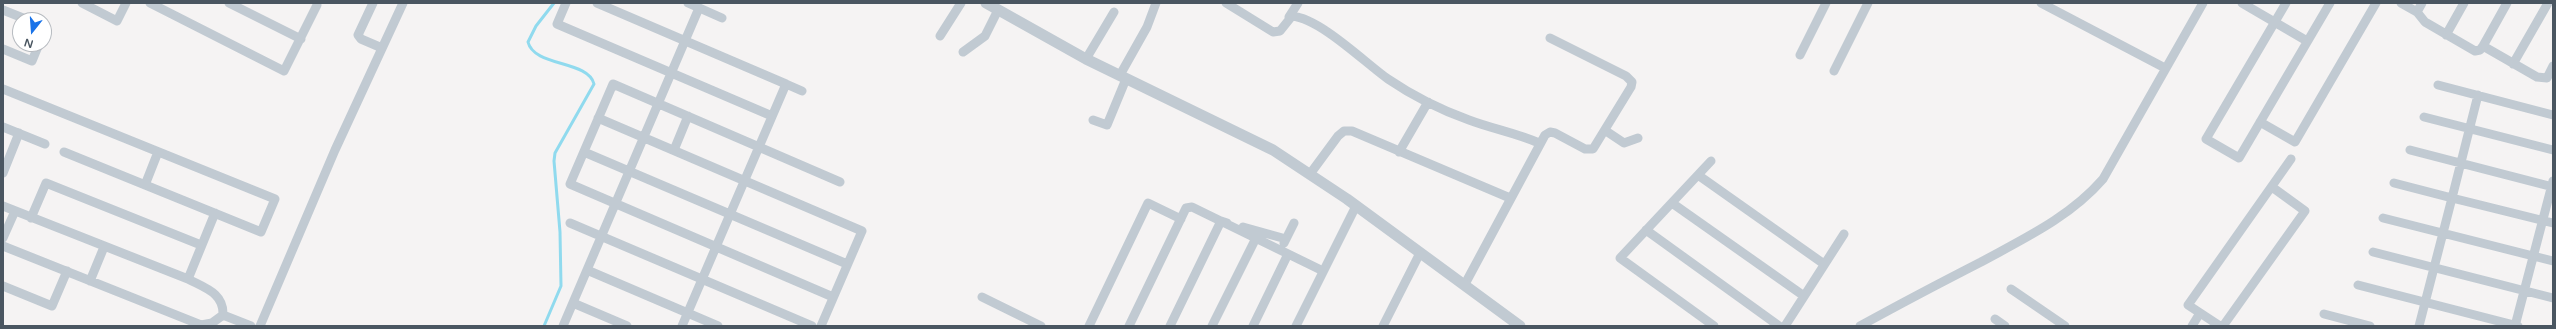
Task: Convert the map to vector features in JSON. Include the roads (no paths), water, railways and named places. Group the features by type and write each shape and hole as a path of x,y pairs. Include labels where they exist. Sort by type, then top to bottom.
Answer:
{"street":[{"path":"82,3 117,21 126,3"},
{"path":"150,3 284,71 316,4"},
{"path":"230,3 300,39"},
{"path":"373,3 358,35 361,39 382,48"},
{"path":"260,326 332,157 403,3"},
{"path":"566,3 557,24 772,116"},
{"path":"688,3 722,18"},
{"path":"940,36 961,3"},
{"path":"986,3 1086,59 1256,141 1310,174 1356,206 1465,284 1520,326"},
{"path":"1094,120 1107,125 1123,77 1147,27 1156,3"},
{"path":"1226,3 1273,32 1280,31 1298,3"},
{"path":"1800,55 1826,3"},
{"path":"1834,71 1868,3"},
{"path":"2041,3 2165,68"},
{"path":"1860,326 2038,231 2066,214 2081,202 2103,179 2203,3"},
{"path":"2243,3 2307,41"},
{"path":"2286,3 2206,139 2239,158 2330,3"},
{"path":"2260,122 2295,142 2376,3"},
{"path":"2401,3 2417,12 2425,22 2475,51 2480,50 2483,46 2507,3"},
{"path":"2417,12 2422,3"},
{"path":"2446,35 2464,3"},
{"path":"2513,64 2548,3"},
{"path":"600,4 802,91"},
{"path":"563,326 699,8"},
{"path":"963,52 985,36 998,10"},
{"path":"1086,59 1114,12"},
{"path":"1289,17 1298,17 1320,28 1388,79 1428,102 1470,120 1508,131 1539,143"},
{"path":"1465,284 1486,249 1510,198 1539,143 1547,133 1552,132 1591,150 1606,131 1632,82 1626,76 1550,38"},
{"path":"2483,46 2542,79 2546,78 2553,66"},
{"path":"3,49 32,61 36,52"},
{"path":"834,297 570,184 613,84 840,182"},
{"path":"682,326 786,84"},
{"path":"2438,84 2553,115"},
{"path":"3,89 275,199 261,232 64,152"},
{"path":"2419,326 2478,95"},
{"path":"1399,152 1428,102"},
{"path":"674,150 688,116"},
{"path":"2424,117 2553,150"},
{"path":"598,118 862,231 821,326"},
{"path":"3,127 45,144"},
{"path":"1310,174 1344,131 1359,133 1399,152 1510,198"},
{"path":"1606,131 1624,144 1638,138"},
{"path":"4,168 19,133"},
{"path":"2358,285 2516,326 2542,221 2553,185 2410,150"},
{"path":"145,185 158,152"},
{"path":"584,152 847,264"},
{"path":"2220,326 2188,305 2292,159"},
{"path":"1711,161 1620,258 1714,326"},
{"path":"1698,175 1824,264"},
{"path":"31,218 46,183 201,245"},
{"path":"2394,183 2553,223"},
{"path":"2223,326 2305,211 2272,187"},
{"path":"1089,326 1148,203 1181,219"},
{"path":"1672,203 1804,296"},
{"path":"3,206 188,279 215,293 230,318"},
{"path":"1296,326 1356,206"},
{"path":"1129,326 1186,208 1192,207 1323,271"},
{"path":"3,238 14,211"},
{"path":"188,279 214,213"},
{"path":"2383,218 2553,261"},
{"path":"1221,221 1286,239"},
{"path":"1170,326 1221,221"},
{"path":"570,223 812,326"},
{"path":"1253,326 1285,252 1286,239 1294,223"},
{"path":"1646,230 1779,326"},
{"path":"1785,326 1844,234"},
{"path":"1212,326 1256,238"},
{"path":"3,246 201,325 230,318 252,326"},
{"path":"90,281 104,247"},
{"path":"2373,252 2553,298"},
{"path":"1383,326 1420,253"},
{"path":"587,270 718,326"},
{"path":"3,286 52,306 67,271"},
{"path":"2011,288 2065,326"},
{"path":"982,297 1040,326"},
{"path":"573,303 628,326"},
{"path":"1695,312 1703,326"},
{"path":"2192,326 2200,313"},
{"path":"2324,314 2370,326"},
{"path":"1995,319 2005,326"}],"waterway":[{"path":"544,326 561,286 560,232 554,161 555,153 594,84 590,76 582,71 540,56 532,50 528,42 536,26 554,3"}]}
